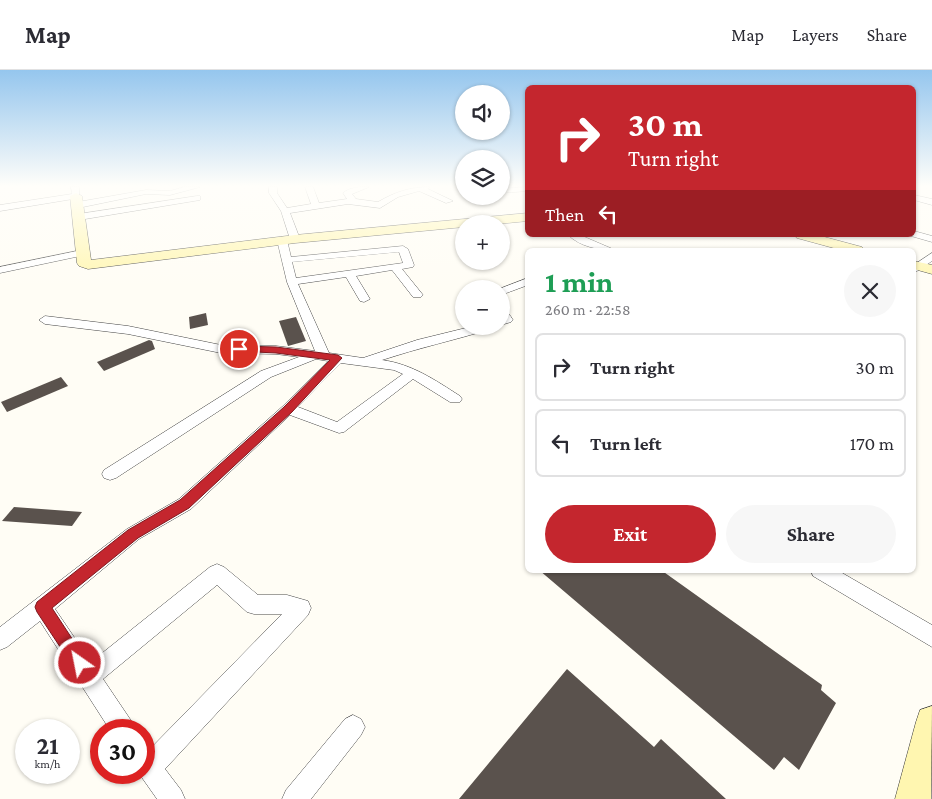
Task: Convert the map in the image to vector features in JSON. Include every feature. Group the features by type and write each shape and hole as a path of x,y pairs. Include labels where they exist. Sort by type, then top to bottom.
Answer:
{"street":[{"path":"79,221 84,264 93,265 289,240 478,221"},
{"path":"286,221 289,240 287,260 292,282 325,356"},
{"path":"916,234 932,238"},
{"path":"577,237 603,248"},
{"path":"809,237 850,248"},
{"path":"287,260 403,249 409,265 292,282"},
{"path":"0,270 82,253"},
{"path":"920,268 932,256"},
{"path":"395,267 418,295"},
{"path":"349,273 364,299"},
{"path":"510,288 525,282"},
{"path":"45,320 128,330 221,349 276,350 396,366 412,373 454,399"},
{"path":"364,362 421,342 458,335"},
{"path":"0,640 133,534 185,504 288,409 325,356"},
{"path":"110,474 266,374 325,356"},
{"path":"288,409 339,428 412,373"},
{"path":"89,677 217,573 254,605 287,604 301,608 155,755"},
{"path":"825,573 932,637"},
{"path":"42,607 117,719"},
{"path":"912,799 932,722"},
{"path":"295,799 353,727"},
{"path":"155,776 172,799"}],"building":[{"path":"206,313 208,325 190,329 189,317"},
{"path":"296,317 306,341 288,346 279,321"},
{"path":"149,340 152,341 155,349 104,371 97,362"},
{"path":"61,377 68,386 7,412 1,402"},
{"path":"14,507 82,512 72,526 2,521"},
{"path":"543,573 665,573 822,685 821,690 836,703 799,770 784,757 774,770"},
{"path":"567,669 654,747 661,739 726,799 459,799"}],"route":[{"path":"80,663 42,607 133,534 185,504 288,409 338,358 276,350 239,349"}]}
